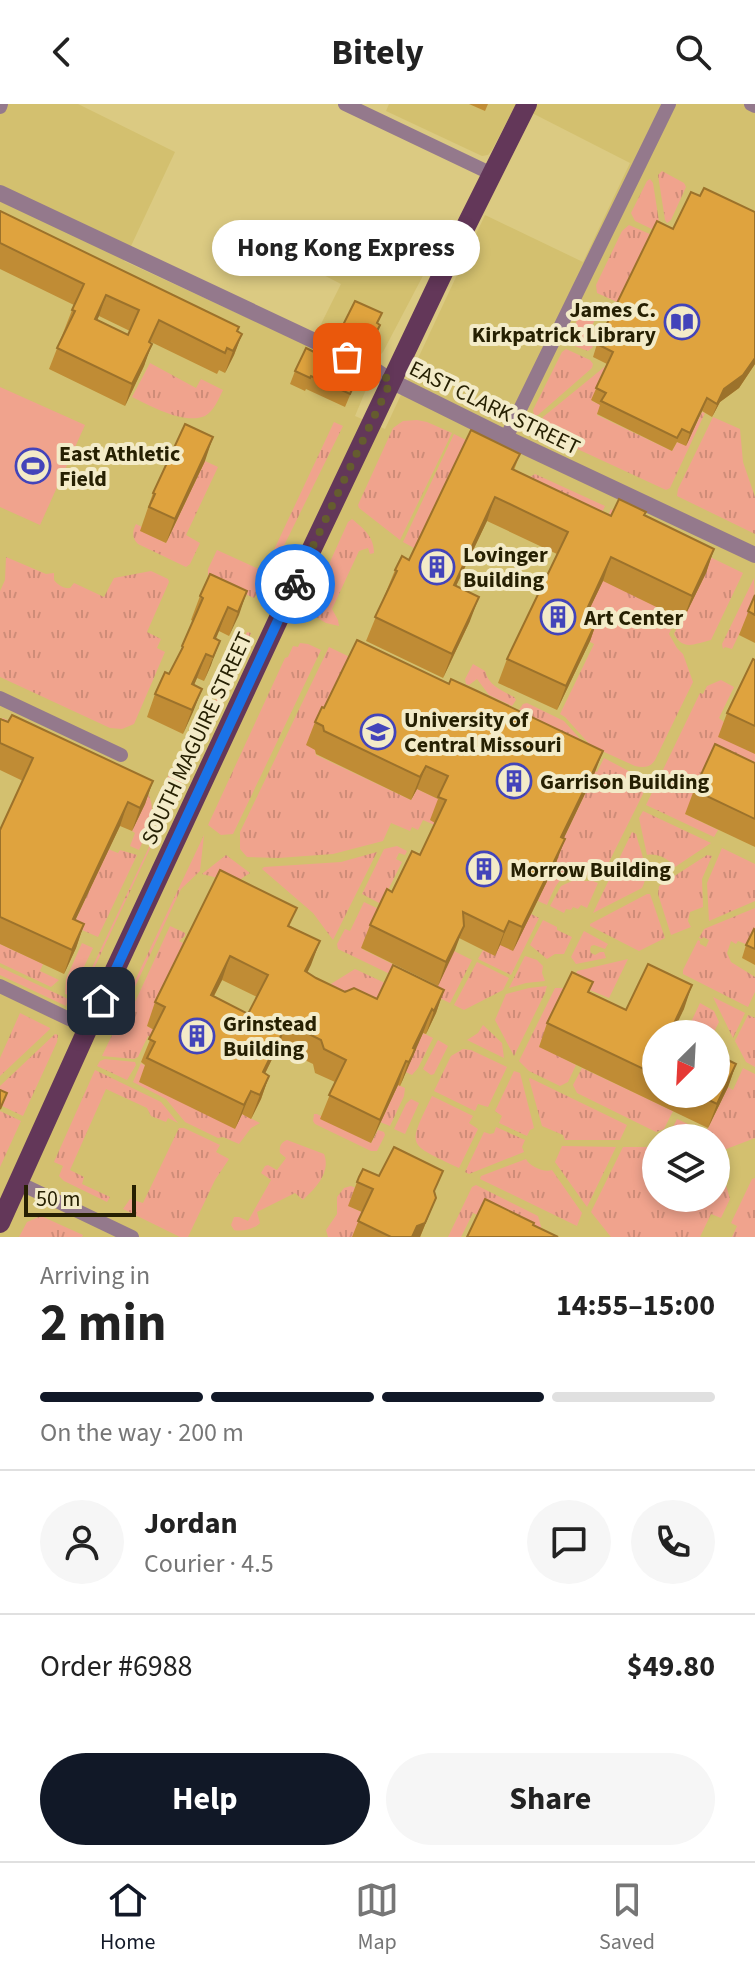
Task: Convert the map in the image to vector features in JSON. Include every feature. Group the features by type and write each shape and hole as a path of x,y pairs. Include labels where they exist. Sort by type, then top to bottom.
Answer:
{"main road":[{"name":"SOUTH MAGUIRE STREET","path":"0,1223 285,605 527,104"}],"street":[{"path":"345,104 492,174"},
{"path":"506,438 669,104"},
{"name":"EAST CLARK STREET","path":"0,193 372,368 391,381 506,438 755,555"},
{"path":"0,698 121,755"},
{"path":"0,986 88,1028"},
{"path":"19,1183 132,1237"}],"shaded area":[{"name":"University of Central Missouri","path":"0,104 78,104 175,152 124,261 361,370 370,380 355,416 385,429 485,215 583,262 630,163 532,113 536,104 755,104 755,1237 0,1237"},
{"path":"389,104 516,104 492,150 482,156 386,111"},
{"path":"329,220 428,266 380,355 369,355 318,330 341,284 306,266"}],"green space":[{"path":"662,171 686,187 667,223 658,175"},
{"path":"650,179 660,228 654,230 635,221 631,213"},
{"path":"629,225 652,235 619,303 597,293 596,285 622,231"},
{"path":"586,313 596,318 589,331 599,335 588,351 572,345 569,338 579,316"},
{"path":"566,349 590,360 592,368 538,415 534,415 533,410"},
{"path":"150,363 196,388 201,379 223,390 214,408 205,416 187,418 132,397"},
{"path":"608,364 592,401 601,405 597,415 672,451 677,442 686,445 702,412 705,413 670,488 666,490 545,434 540,425 543,417"},
{"name":"East Athletic Field","path":"0,387 85,425 40,525 0,507"},
{"path":"713,417 740,429 743,462 755,497 755,534 677,496"},
{"path":"417,420 452,433 400,540 358,505 393,428 403,421"},
{"path":"334,422 343,426 271,572 265,569"},
{"path":"454,434 474,444 412,554 414,548 403,542"},
{"path":"205,461 218,467 186,535 200,543 186,567 138,544 133,532 136,524 142,527 141,531 166,543"},
{"path":"535,474 605,506 595,527 524,488"},
{"path":"611,509 743,573 711,640 690,645 677,639 674,634 681,619 602,530"},
{"path":"352,519 370,538 374,553 370,554 368,548 359,551 332,609 339,626 314,616 311,604"},
{"path":"217,550 270,574 254,598 208,577 208,569"},
{"path":"6,557 46,574 54,573 54,580 63,587 70,588 74,583 104,597 114,578 151,571 168,579 147,632 161,639 157,648 165,652 134,724 122,729 110,728 0,677 0,591 5,580"},
{"path":"612,561 677,616 669,634 683,654 693,682 655,760 646,767 635,766 591,746 560,714 594,644 577,635"},
{"path":"754,578 755,601 732,649 723,649 722,644"},
{"path":"247,632 251,633 174,798 166,792 169,787 164,785 171,770 194,747"},
{"path":"300,643 321,650 233,834 221,835 208,825 285,658 293,646 298,647"},
{"path":"329,647 435,698 315,750 316,755 411,800 417,789 440,800 438,824 423,820 418,830 412,827 410,831 391,823 383,841 333,854 247,857 240,849 240,832"},
{"path":"473,664 485,671 496,687 514,697 516,700 512,706 489,695 477,679 466,684 465,679"},
{"path":"721,680 734,687 719,718 755,754 755,791 685,814 718,830 714,837 646,805 700,693 703,694 707,686"},
{"path":"527,703 564,721 582,741 519,710"},
{"path":"3,718 90,758 148,794 152,815 139,850 130,846 135,833 132,831 146,799 0,720"},
{"path":"604,758 640,777 643,794 602,876 577,871 565,877 547,905 538,901 594,775 580,768 581,765 597,772"},
{"path":"169,808 82,994 80,993"},
{"path":"643,811 711,843 675,867 662,857 647,855 639,818"},
{"path":"632,832 636,834 644,861 642,888 593,913"},
{"path":"204,835 200,871 181,889 133,991 131,989"},
{"path":"397,846 407,851 405,855 399,853 396,859 402,862 381,904 362,894 384,849"},
{"path":"722,848 755,864 755,901 709,921 707,883"},
{"path":"108,849 137,855 98,937 73,926"},
{"path":"377,852 333,940 313,913 262,869 341,862"},
{"path":"226,855 250,873 236,887 202,874"},
{"path":"707,855 712,856 702,879 703,907 690,912 688,921 691,927 671,935 658,894 659,886"},
{"path":"572,881 598,883 587,908 581,905 578,909 566,909 564,913 550,906 561,886"},
{"path":"650,894 665,938 639,951 590,926 590,924"},
{"path":"364,902 385,912 362,949 437,986 454,951 472,960 450,1003 338,949 337,944 345,929 350,931"},
{"path":"755,908 755,945 731,941 727,953 731,962 755,977 755,992 748,1007 683,974 683,970 698,940 706,947 709,940 699,938 704,929"},
{"path":"531,914 539,918 511,975 478,959 483,950 500,945"},
{"path":"543,920 572,937 564,954 555,954 547,959 530,945"},
{"path":"170,926 185,933 179,941 187,945 147,1026 158,1032 155,1039 148,1036 134,1059 102,1056 114,1031 136,1000"},
{"path":"584,931 608,944 605,949 594,945 590,950 595,955 604,952 606,958 576,964 571,957"},
{"path":"82,943 93,948 70,996 65,994 66,979"},
{"path":"0,944 43,964 40,971 59,980 51,987 0,963"},
{"path":"525,956 543,966 545,981 509,988"},
{"path":"628,959 609,998 573,983 577,971"},
{"path":"477,962 509,978 503,990 464,1010 454,1005"},
{"path":"0,967 68,999 66,1006 0,975"},
{"path":"355,969 387,984 369,1022 313,995"},
{"path":"547,986 514,1056 495,1020 506,994"},
{"path":"555,988 567,988 539,1046 576,1065 568,1082 560,1086 529,1071 519,1061"},
{"path":"713,997 745,1013 733,1038 730,1020 724,1020"},
{"path":"700,1003 714,1011 718,1020 692,1020"},
{"path":"20,1013 50,1029 0,1076 0,1058"},
{"path":"748,1015 755,1018 755,1067 746,1062 735,1041"},
{"path":"483,1025 502,1043 504,1058 467,1040 478,1033"},
{"path":"423,1033 433,1038 412,1075 404,1071"},
{"path":"55,1034 58,1035 57,1042 23,1116 0,1105 0,1086"},
{"path":"438,1040 448,1046 431,1075 423,1069"},
{"path":"463,1049 507,1067 488,1107 478,1104 475,1111 434,1091 451,1056"},
{"path":"105,1059 135,1062 136,1065 127,1080 97,1066"},
{"path":"141,1063 235,1128 242,1114 260,1123 251,1128 239,1144 185,1122 166,1099 133,1082"},
{"path":"582,1068 642,1096 642,1108 673,1111 666,1124 642,1125 577,1093 573,1085"},
{"path":"743,1068 755,1074 755,1138 730,1148 730,1124 710,1124 718,1108 730,1108 730,1088 733,1090"},
{"path":"95,1070 161,1102 178,1123 151,1116 147,1108 106,1089 70,1170 84,1177 82,1184 110,1197 107,1202 64,1181 59,1176 63,1166 54,1162"},
{"path":"514,1071 520,1073 534,1128 527,1136 499,1123 502,1116 495,1111"},
{"path":"530,1078 627,1125 620,1140 565,1140 563,1135 542,1126"},
{"path":"398,1085 405,1088 404,1096 390,1126 380,1122"},
{"path":"432,1096 473,1116 469,1123 478,1129 459,1168 429,1154 417,1142 418,1126"},
{"path":"411,1099 419,1103 405,1134 394,1129"},
{"path":"0,1111 21,1121 0,1167"},
{"path":"314,1114 371,1143 378,1130 385,1135 377,1151 371,1151 315,1124"},
{"path":"496,1127 525,1140 522,1147 524,1152 469,1174 465,1172 484,1132 494,1133"},
{"path":"179,1128 220,1145 216,1152 229,1159 215,1180 188,1237 180,1237 123,1209 130,1199 143,1203"},
{"path":"287,1140 324,1154 326,1167 321,1179 303,1200 295,1193 257,1212 260,1223 255,1227 234,1230 231,1225 234,1217 248,1221 271,1180 261,1173 265,1166 277,1170 286,1158 280,1149"},
{"path":"562,1146 616,1147 587,1207 555,1162"},
{"path":"623,1147 642,1147 642,1212 724,1212 721,1218 711,1214 700,1237 611,1237 591,1212"},
{"path":"526,1159 537,1168 552,1170 582,1213 577,1226 480,1179"},
{"path":"755,1178 755,1237 732,1237 737,1226 731,1223"},
{"path":"476,1185 538,1216 542,1230 523,1237 473,1213 461,1237 448,1237 472,1187"},
{"path":"351,1186 367,1193 349,1206 364,1213 353,1237 328,1237 326,1230 337,1214 337,1197 344,1188"},
{"path":"41,1216 83,1235 19,1237 27,1222"}],"building":[{"name":"James C. Kirkpatrick Library","path":"704,188 755,212 755,358 743,375 724,389 717,404 707,398 690,433 682,429 677,438 601,401 606,393 596,388 613,352 597,344 657,221 673,229 691,192 700,196"},
{"path":"0,211 239,327 237,331 242,334 233,351 227,348 225,353 159,320 149,342 152,344 132,384 57,348 84,284 0,243","holes":["106,295 139,310 128,335 95,319"]},
{"path":"355,301 382,313 373,339 343,325"},
{"path":"306,348 359,374 350,394 295,371"},
{"path":"185,424 213,437 175,519 149,507"},
{"path":"471,430 520,454 512,469 611,516 619,499 646,512 644,515 714,549 692,596 611,557 586,611 598,618 566,686 507,659 568,532 495,497 454,585 479,597 452,654 375,617 402,556 409,560"},
{"path":"210,574 247,591 238,612 228,607 214,638 220,641 213,657 206,654 192,684 202,689 192,710 155,694 165,672 169,674 183,647"},
{"path":"755,595 755,615 748,611"},
{"path":"357,640 449,684 451,679 603,751 522,927 509,921 504,932 463,912 464,926 446,962 370,925 387,889 392,892 412,851 420,855 446,800 438,797 448,776 426,766 420,777 324,731 323,726 315,722"},
{"path":"755,660 755,726 727,713"},
{"path":"12,715 153,781 140,808 128,802 73,919 84,924 72,950 0,917 0,830 33,758 0,743 0,719 8,722"},
{"path":"715,744 755,763 755,819 694,790"},
{"path":"220,870 297,908 288,926 320,941 305,971 316,978 345,992 354,988 377,999 393,965 444,990 413,1048 409,1062 406,1061 380,1120 329,1095 346,1060 324,1049 321,1040 287,1023 263,1072 269,1076 260,1095 251,1091 244,1105 147,1058 155,1042 149,1039 165,1007 155,1002","holes":["230,956 268,975 248,1014 211,995"]},
{"path":"755,930 755,949 746,945"},
{"path":"648,964 692,985 676,1020 642,1020 642,1068 547,1023 572,972 593,982 588,992 626,1010"},
{"path":"730,1061 736,1064 730,1077"},
{"path":"0,1090 7,1093 0,1109"},
{"path":"394,1147 443,1171 425,1223 417,1226 412,1237 391,1237 358,1221 373,1189 357,1182 359,1177 363,1169 379,1176"},
{"path":"485,1199 534,1223 558,1237 467,1237"}],"way so far":[{"path":"295,584 391,381 347,357"}],"place":[{"name":"James C. Kirkpatrick Library","path":"682,322"},
{"name":"Hong Kong Express","path":"347,357"},
{"name":"East Athletic Field","path":"33,466"},
{"name":"Lovinger Building","path":"437,567"},
{"name":"Art Center","path":"558,617"},
{"name":"University of Central Missouri","path":"378,732"},
{"name":"Garrison Building","path":"514,781"},
{"name":"Morrow Building","path":"484,869"},
{"name":"Grinstead Building","path":"197,1036"}],"route":[{"path":"101,1001 295,584"}]}
